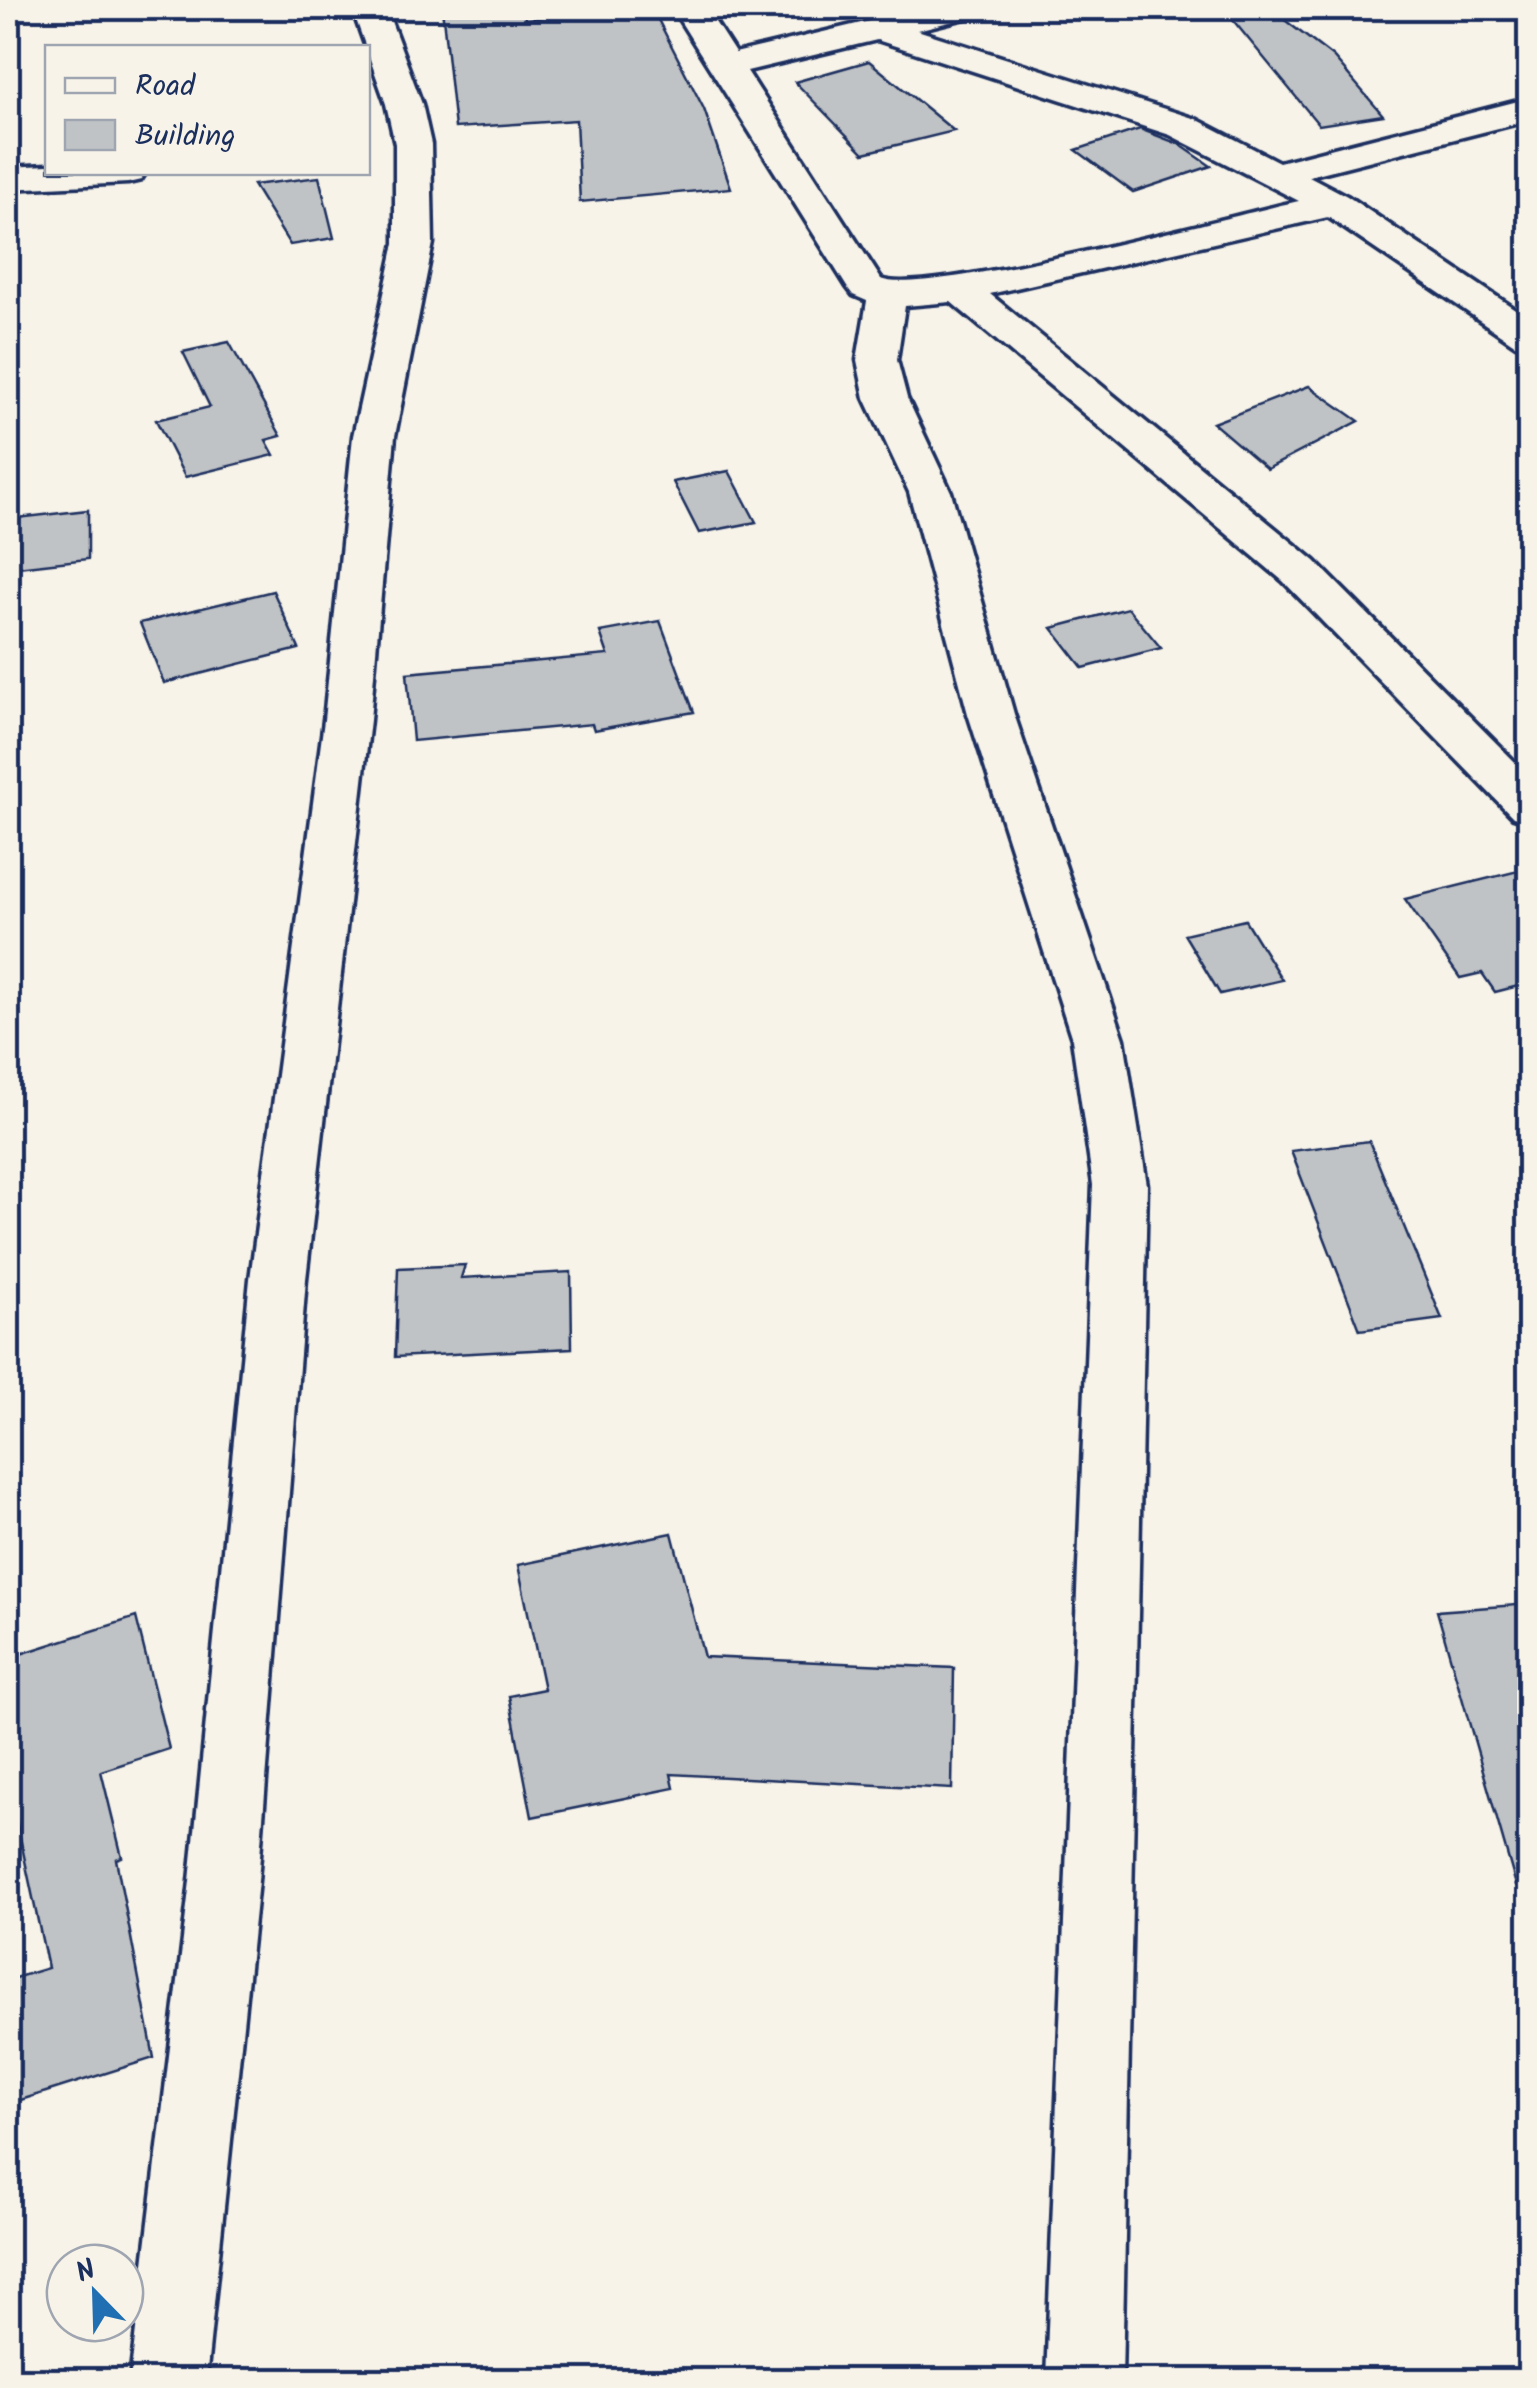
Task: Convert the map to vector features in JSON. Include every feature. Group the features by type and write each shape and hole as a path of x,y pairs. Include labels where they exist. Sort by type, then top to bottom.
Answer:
{"street":[{"path":"168,2380 224,1881 278,1280 347,720 374,436 414,243 398,146 404,104 369,8"},
{"path":"689,8 867,287 888,296 960,290 1334,204"},
{"path":"725,66 964,8"},
{"path":"879,28 1183,128 1334,204 1530,337"},
{"path":"1274,174 1530,109"},
{"path":"8,178 68,175"},
{"path":"960,290 1298,571 1530,806"},
{"path":"888,296 877,360 886,398 930,492 991,714 1098,1039 1120,1185 1084,2380"}],"building":[{"path":"442,8 524,8 525,19 652,8 704,109 731,188 580,202 576,120 455,128"},
{"path":"1223,8 1269,8 1333,57 1383,115 1319,125"},
{"path":"869,61 954,131 864,153 795,82"},
{"path":"1140,129 1179,144 1211,166 1133,192 1076,150"},
{"path":"319,177 334,238 290,245 253,185"},
{"path":"229,342 281,436 266,440 274,455 185,477 156,420 210,407 183,352"},
{"path":"1309,386 1359,421 1267,469 1213,423"},
{"path":"729,471 756,522 699,533 673,482"},
{"path":"88,510 88,559 8,568 8,519"},
{"path":"273,591 299,649 164,683 140,623"},
{"path":"1128,608 1161,648 1083,668 1052,628"},
{"path":"660,621 694,712 594,730 592,724 413,741 407,673 608,655 600,632"},
{"path":"1530,868 1530,983 1495,992 1482,973 1460,978 1405,899"},
{"path":"1245,920 1282,980 1220,994 1184,934"},
{"path":"1369,1141 1442,1319 1360,1330 1291,1151"},
{"path":"465,1265 461,1278 571,1272 572,1348 395,1357 398,1268"},
{"path":"672,1533 704,1657 954,1668 952,1789 671,1774 674,1788 532,1817 509,1696 544,1689 518,1565"},
{"path":"1530,1604 1530,1883 1516,1885 1437,1611"},
{"path":"136,1617 169,1749 101,1771 122,1857 116,1859 154,2058 8,2104 8,1980 48,1968 8,1781 8,1658"}]}
